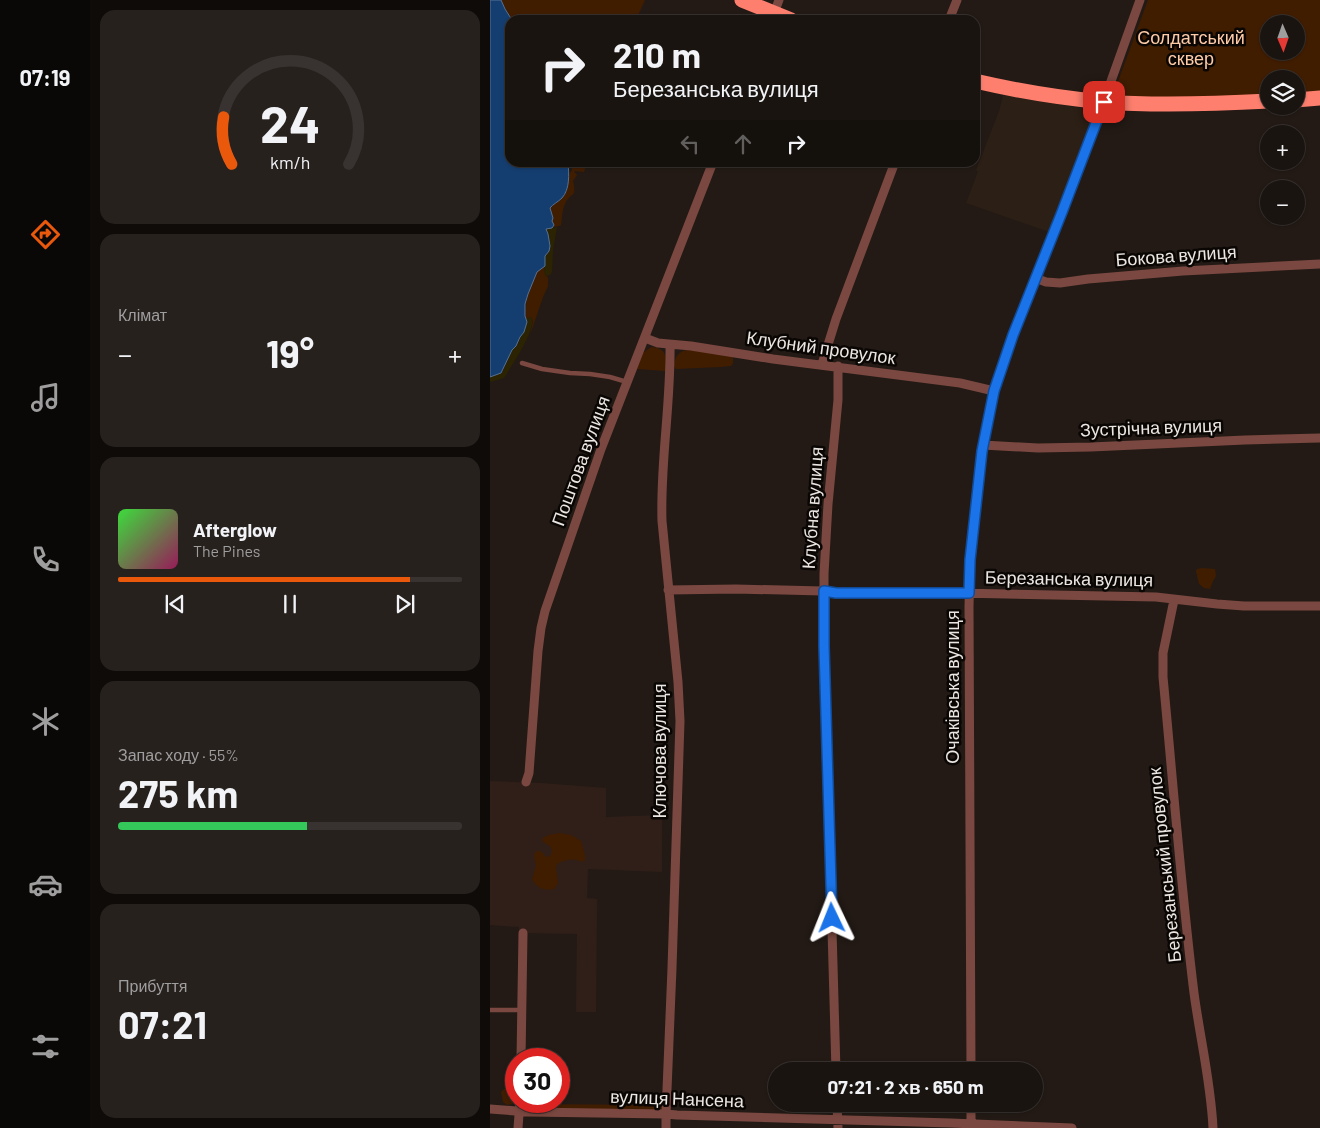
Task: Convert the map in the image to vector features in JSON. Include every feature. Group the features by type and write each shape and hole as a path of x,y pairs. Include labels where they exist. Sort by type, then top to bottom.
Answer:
{"highway":[{"path":"742,0 775,11"},
{"path":"980,82 1032,93 1104,102 1186,104 1260,101"},
{"path":"1305,99 1320,98"}],"street":[{"path":"951,15 957,0"},
{"name":"Очаківська вулиця","path":"971,1062 969,593 973,535 983,446 994,391 1011,342 1104,102 1140,0"},
{"name":"Поштова вулиця","path":"526,782 529,773 538,651 541,628 548,602 626,382 712,167"},
{"path":"822,364 836,319 893,167"},
{"name":"Бокова вулиця","path":"1035,278 1046,282 1060,283 1074,280 1156,273 1320,264"},
{"name":"Клубний провулок","path":"644,338 670,345 692,346 774,359 960,383 994,391"},
{"name":"Ключова вулиця","path":"666,1128 680,721 661,502 670,382 670,345"},
{"name":"Клубна вулиця","path":"836,1062 824,655 824,591 828,504 838,400 838,366"},
{"name":"Зустрічна вулиця","path":"983,446 1092,448 1320,438"},
{"name":"Березанська вулиця","path":"668,590 736,589 824,591 836,593 969,593 1156,597 1244,606 1320,606"},
{"name":"Березанський провулок","path":"1174,600 1163,653 1163,677 1181,878 1194,994 1211,1096 1213,1128"},
{"path":"520,1048 523,933"},
{"name":"вулиця Нансена","path":"490,1109 505,1110"},
{"name":"вулиця Нансена","path":"570,1112 666,1114 838,1124 1072,1128"},
{"path":"971,1112 971,1126"},
{"path":"518,1128 519,1113"}],"lane":[{"path":"522,363 570,373 610,377 626,382"},
{"path":"490,1010 522,1010"}],"shaded area":[{"path":"1003,95 1088,109 1092,112 1091,124 1049,232 966,203 978,171 976,170 977,167 980,167 980,160 999,111"},
{"path":"490,781 606,788 606,817 662,815 662,872 588,869 587,898 597,899 596,1012 576,1012 577,934 519,933 519,927 490,925"}],"green space":[{"path":"501,0 645,0 638,15 508,15"},
{"name":"Солдатський сквер","path":"1148,0 1320,0 1320,91 1305,92 1305,70 1260,70 1260,94 1191,98 1116,95 1115,92"},
{"path":"572,167 586,167 584,172 574,171 577,175 573,181 574,193 564,206 561,225 553,227 550,209 565,194"},
{"path":"544,267 544,273 548,278 548,286 530,335 533,321 531,317 526,319 528,294 534,275"},
{"path":"651,347 661,349 665,354 666,371 637,369 643,353"},
{"path":"688,350 733,355 733,363 731,366 676,369 674,366 678,355"},
{"path":"1202,568 1215,569 1216,576 1210,589 1204,588 1199,584 1196,571"},
{"path":"560,833 571,835 581,841 585,860 583,862 570,860 557,864 558,883 554,889 547,890 538,887 532,879 536,866 534,855 535,852 539,851 546,857 550,856 552,849 542,839 548,835"},
{"path":"505,1088 505,1104 503,1102 501,1092"},
{"path":"659,1096 665,1097 661,1110 570,1110 570,1104 658,1105"}],"sand":[{"path":"557,227 552,272 546,276 544,273 545,256 549,251 550,242 545,229"},
{"path":"532,318 532,324 530,331 514,362 504,378 490,382 490,377 503,371 512,350 518,344 527,322 526,319"}],"water":[{"path":"490,0 501,0 509,15 505,15 505,167 568,167 569,177 565,194 550,208 554,225 552,228 546,229 550,246 549,251 545,256 545,266 537,272 528,294 525,304 527,322 524,332 512,350 501,373 490,377"}],"route":[{"path":"832,918 824,591 836,593 906,594 969,593 970,560 982,451 994,391 1013,335 1104,102"}]}
